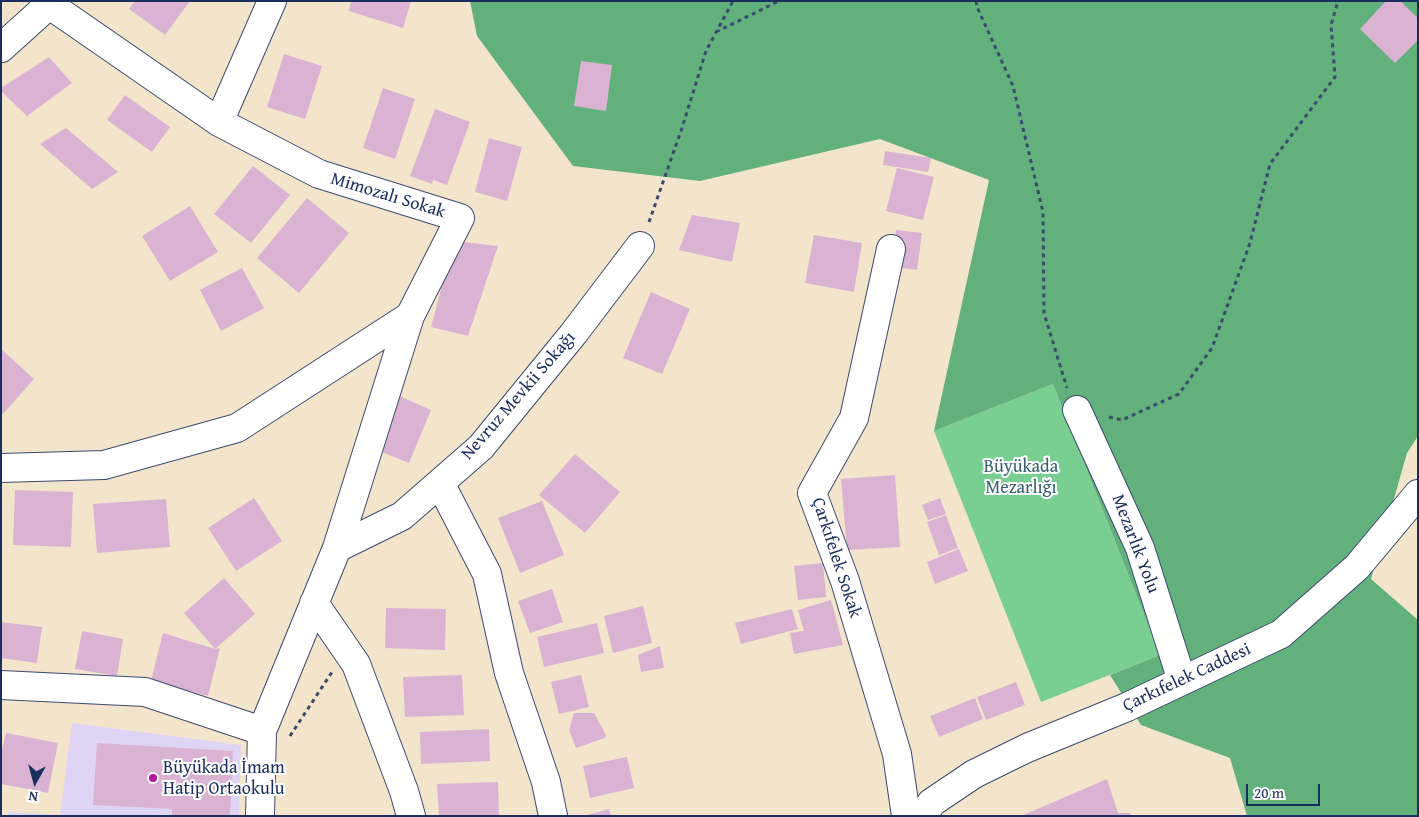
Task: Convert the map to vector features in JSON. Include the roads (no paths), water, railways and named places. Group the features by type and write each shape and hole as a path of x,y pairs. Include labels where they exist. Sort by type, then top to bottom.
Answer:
{"street":[{"path":"219,122 272,1"},
{"path":"1,48 49,3"},
{"name":"Mimozalı Sokak","path":"49,3 219,122 319,174 460,218 410,316 337,548"},
{"name":"Nevruz Mevkii Sokağı","path":"337,548 402,516 481,447 574,333 640,246"},
{"name":"Çarkıfelek Sokak","path":"890,249 854,418 812,493 845,581 894,745 906,816"},
{"path":"1,468 104,465 237,428 410,316"},
{"name":"Mezarlık Yolu","path":"1077,410 1140,548 1182,681"},
{"path":"440,483 487,574 509,673 546,782 553,816"},
{"name":"Çarkıfelek Caddesi","path":"924,816 931,803 974,774 1027,748 1182,681 1281,634 1358,567 1418,494"},
{"path":"260,816 262,742 314,603 337,548"},
{"path":"314,603 356,664 404,792 411,816"},
{"path":"1,686 145,692 262,742"}],"place":[{"name":"Büyükada İmam Hatip Ortaokulu","path":"153,778"}],"park label":[{"name":"Büyükada Mezarlığı","path":"1021,477"}]}
